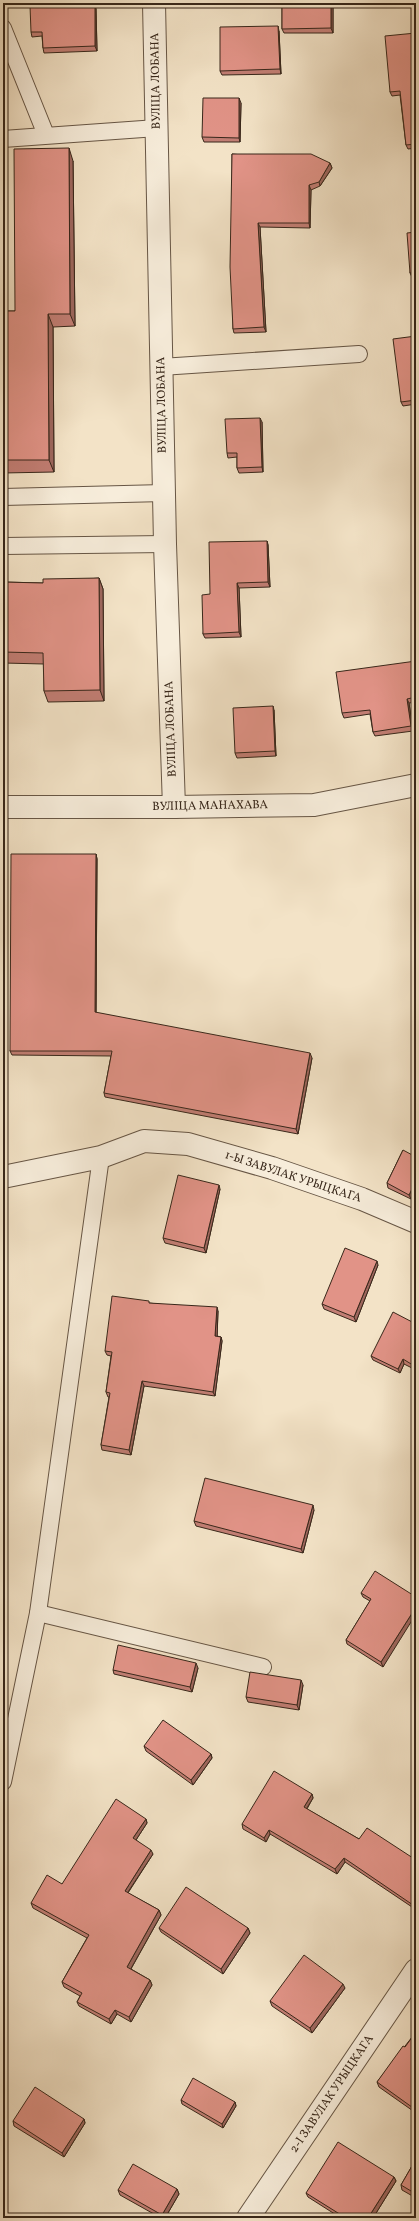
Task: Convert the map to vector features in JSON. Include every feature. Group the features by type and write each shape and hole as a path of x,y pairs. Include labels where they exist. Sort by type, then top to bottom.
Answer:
{"street":[{"name":"ВУЛІЦА ЛОБАНА","path":"154,3 165,544 174,807"},
{"name":"ВУЛІЦА МАНАХАВА","path":"3,807 314,805 416,785"},
{"name":"1-Ы ЗАВУЛАК УРЫЦКАГА","path":"3,1177 101,1157 144,1141 188,1144 272,1168 362,1199 416,1222"},
{"name":"2-І ЗАВУЛАК УРЫЦКАГА","path":"248,2218 416,1970"}],"lane":[{"path":"3,28 46,135"},
{"path":"3,139 157,128"},
{"path":"161,367 359,354"},
{"path":"3,497 164,493"},
{"path":"3,546 165,544"},
{"path":"3,1782 38,1613 101,1157"},
{"path":"38,1613 263,1667"}],"building":[{"path":"282,3 331,3 331,28 282,29"},
{"path":"95,5 95,46 43,48 42,32 31,32 30,6"},
{"path":"278,26 280,69 220,71 220,27"},
{"path":"416,33 416,144 406,145 400,91 390,92 385,36"},
{"path":"203,98 239,98 239,138 202,137"},
{"path":"69,148 70,314 48,314 49,460 3,460 3,311 15,311 14,149"},
{"path":"232,154 311,154 330,163 319,182 309,185 309,223 258,223 264,327 233,329 230,267"},
{"path":"416,232 416,272 410,273 407,233"},
{"path":"416,336 416,400 401,402 393,339"},
{"path":"260,418 262,467 237,468 237,453 227,453 225,419"},
{"path":"267,541 268,582 237,583 239,632 203,634 202,595 210,594 209,542"},
{"path":"99,578 100,690 44,691 43,653 3,652 3,582 43,583 43,579"},
{"path":"416,661 416,697 407,699 411,726 373,732 370,710 342,713 336,672"},
{"path":"273,706 275,751 235,753 233,708"},
{"path":"11,854 96,854 95,1012 310,1053 296,1129 104,1093 112,1051 10,1051"},
{"path":"403,1150 416,1157 416,1181 409,1195 387,1183"},
{"path":"178,1175 219,1185 204,1248 163,1238"},
{"path":"345,1248 377,1261 354,1317 322,1304"},
{"path":"112,1296 149,1301 149,1303 217,1307 215,1336 221,1337 213,1392 142,1381 129,1450 101,1445 110,1393 106,1392 112,1352 105,1351"},
{"path":"393,1312 416,1324 416,1367 403,1359 398,1369 371,1356"},
{"path":"205,1478 313,1505 301,1549 194,1521"},
{"path":"375,1571 416,1597 416,1607 381,1662 346,1640 371,1599 361,1593"},
{"path":"118,1645 196,1663 190,1687 113,1670"},
{"path":"250,1672 301,1680 297,1705 246,1697"},
{"path":"163,1720 211,1754 191,1780 144,1746"},
{"path":"274,1771 312,1794 304,1807 359,1839 367,1828 416,1860 416,1900 413,1905 344,1858 335,1869 269,1830 264,1838 242,1824"},
{"path":"116,1799 146,1819 133,1838 151,1850 125,1891 159,1910 127,1967 150,1980 129,2017 115,2010 109,2019 77,2002 82,1993 62,1982 89,1935 31,1903 47,1875 62,1884"},
{"path":"186,1887 248,1928 221,1969 159,1928"},
{"path":"304,1955 343,1984 310,2028 270,2001"},
{"path":"416,2032 416,2110 377,2082 403,2046 405,2047"},
{"path":"193,2078 235,2102 222,2124 181,2100"},
{"path":"35,2087 84,2119 62,2153 13,2121"},
{"path":"338,2142 394,2177 368,2218 346,2218 306,2193"},
{"path":"416,2159 416,2194 401,2185"},
{"path":"133,2164 177,2189 162,2215 118,2190"}]}
